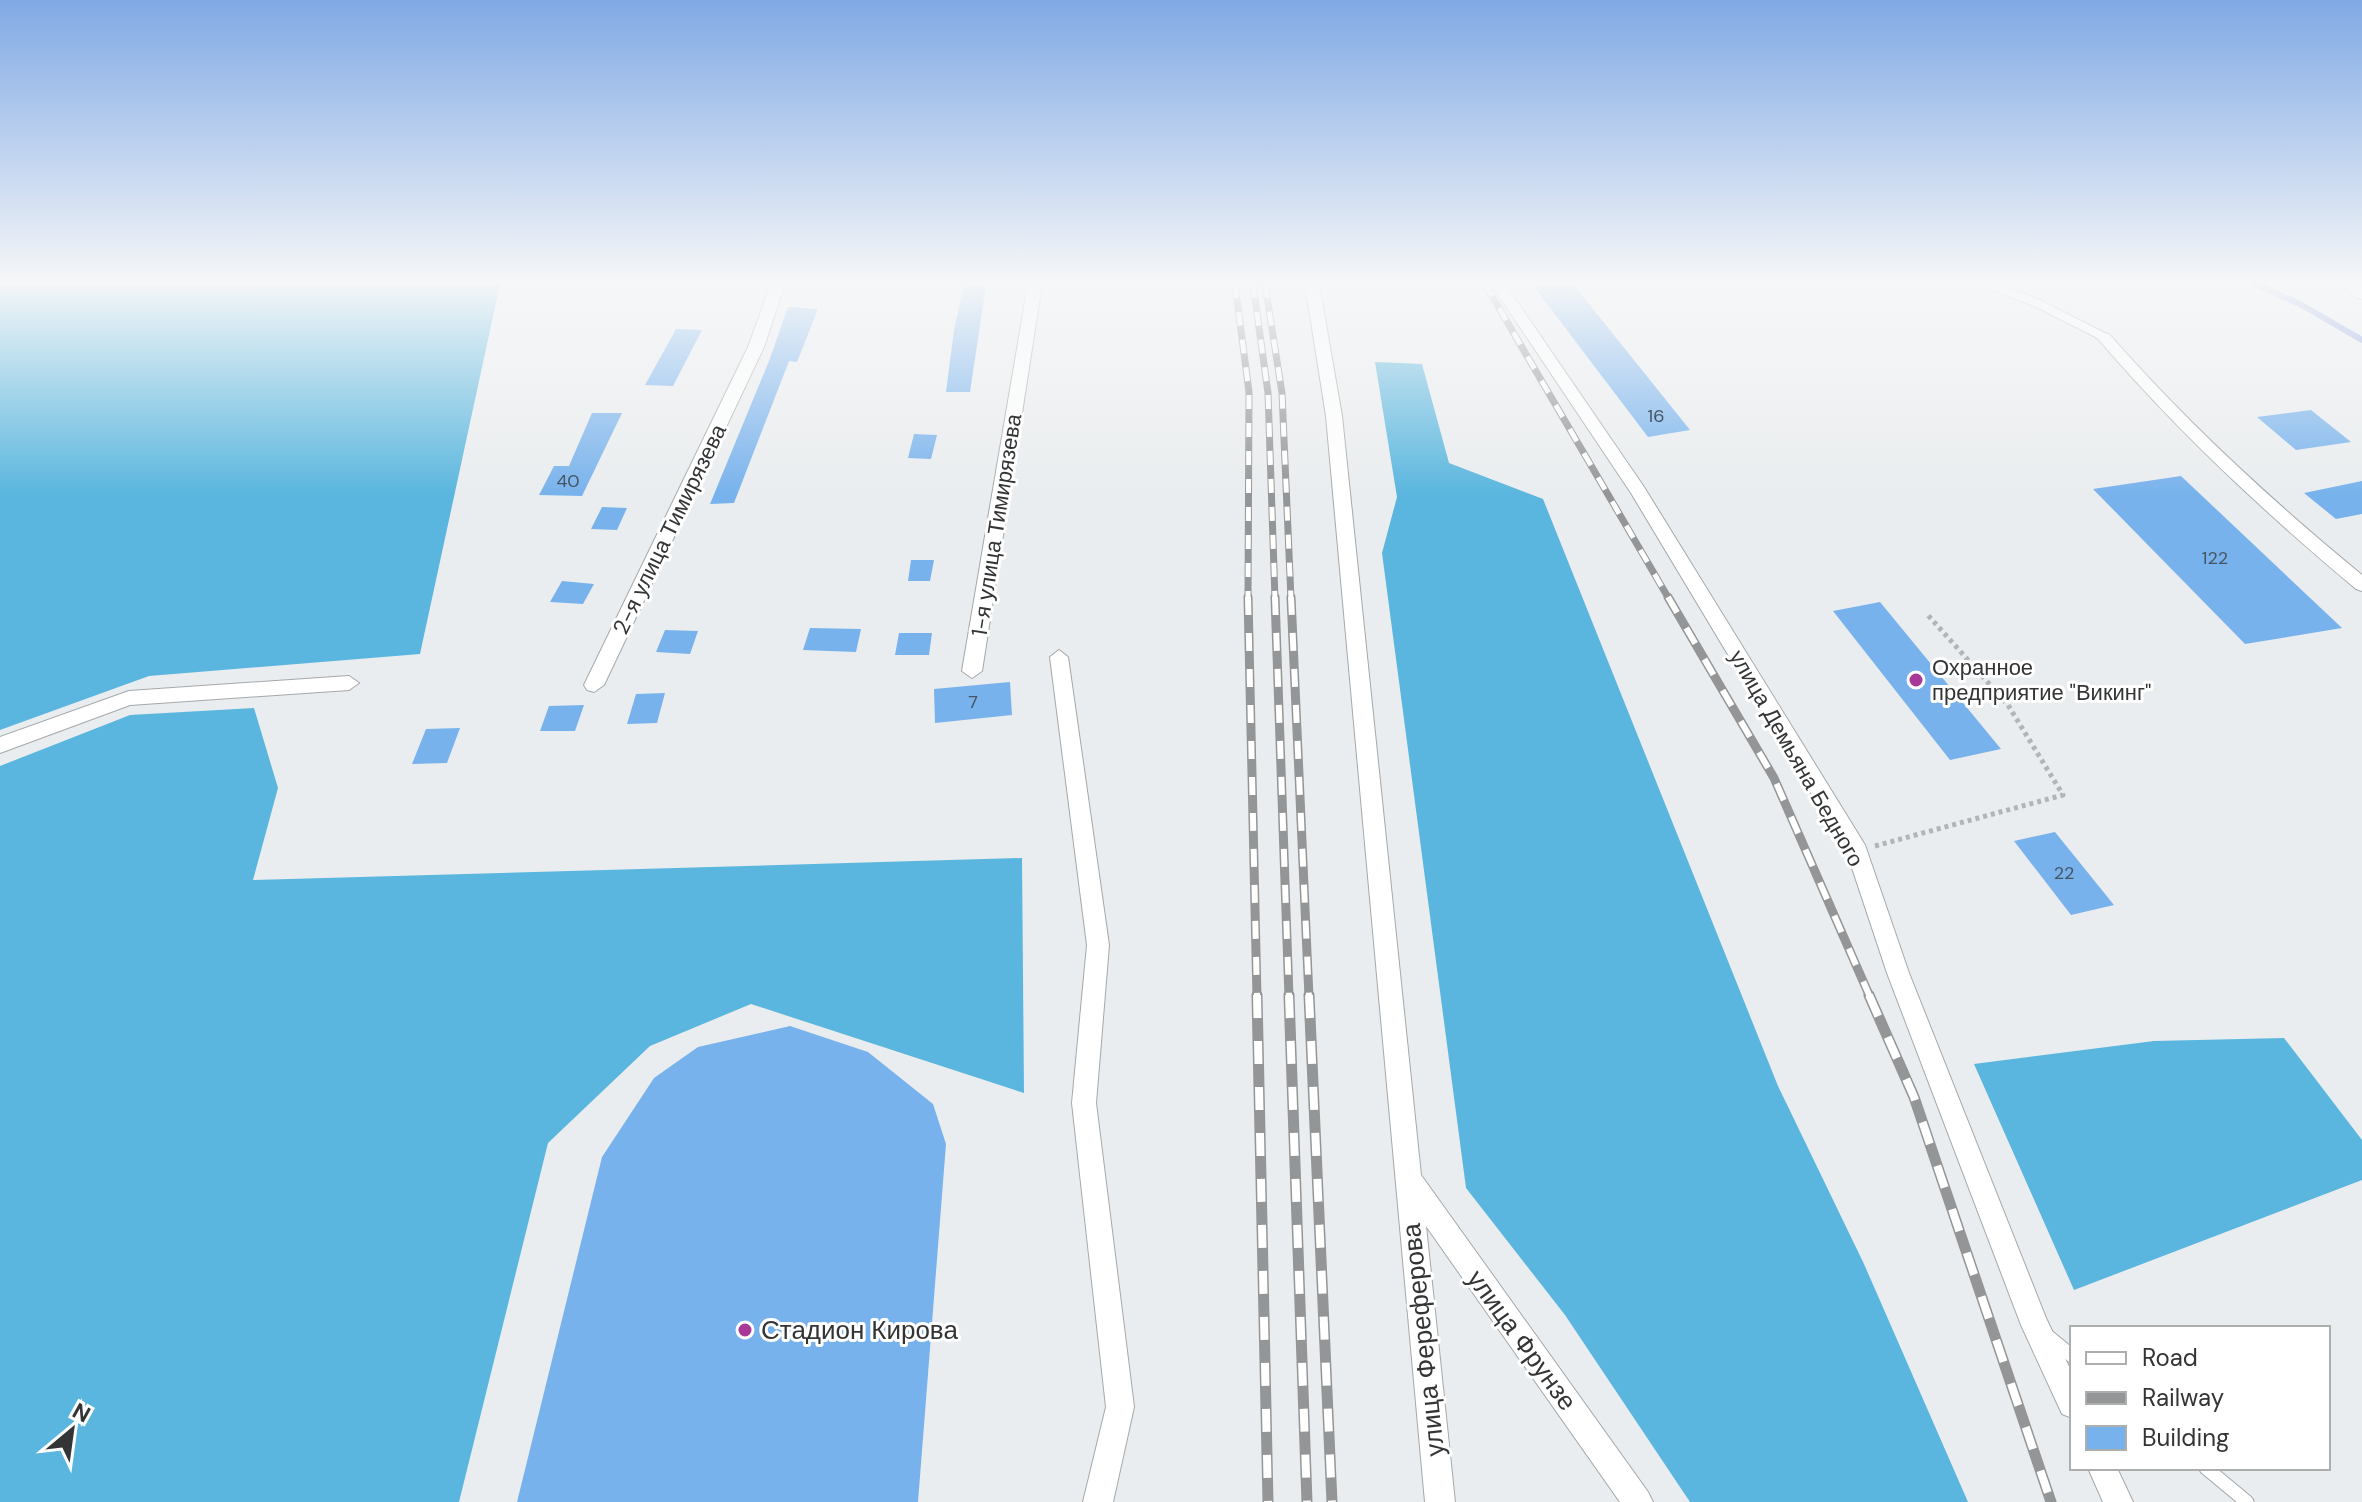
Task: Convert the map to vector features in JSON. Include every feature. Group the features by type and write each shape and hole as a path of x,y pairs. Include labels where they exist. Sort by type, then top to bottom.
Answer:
{"street":[{"name":"2-я улица Тимирязева","path":"594,685 753,354"},
{"name":"1-я улица Тимирязева","path":"972,671 1024,354"},
{"name":"улица Фереферова","path":"1324,354 1334,416 1440,1502"},
{"name":"улица Демьяна Бедного","path":"1545,354 1638,491 1857,851 1898,973 2035,1325 2070,1400"},
{"path":"2118,354 2157,400 2269,508 2362,585"},
{"path":"1059,657 1098,945 1084,1103 1120,1407 1098,1502"},
{"path":"0,745 129,698 349,683"},
{"name":"улица Фрунзе","path":"1406,1177 1638,1502"},
{"path":"2103,1470 2118,1502"}],"lane":[{"path":"2035,1325 2070,1354"},
{"path":"2208,1470 2247,1502"}],"path":[{"path":"1857,851 2063,795 2008,705 1927,614"}],"shaded area":[{"path":"0,354 485,354 420,654 149,676 0,730"},
{"path":"1375,362 1422,364 1449,463 1543,499 1778,1086 1864,1264 1968,1502 1690,1502 1565,1315 1466,1188 1382,553 1397,497"},
{"path":"254,708 278,788 253,880 1022,858 1024,1093 751,1004 650,1046 548,1143 459,1502 0,1502 0,766 130,715"},
{"path":"2284,1038 2362,1140 2362,1180 2074,1290 1974,1064 2154,1041"}],"building":[{"path":"662,354 690,354 673,386 645,385"},
{"path":"771,354 800,354 797,362 789,361 734,503 710,504"},
{"path":"951,354 976,354 970,392 946,392"},
{"path":"1585,354 1629,354 1690,430 1648,437"},
{"path":"2311,410 2351,442 2296,450 2257,417"},
{"path":"592,413 622,413 582,496 539,495 554,466 569,466"},
{"path":"914,434 937,435 931,459 908,458"},
{"path":"2181,476 2342,628 2245,644 2093,489"},
{"path":"2362,481 2362,514 2336,519 2304,493"},
{"path":"602,507 627,508 617,530 591,529"},
{"path":"911,560 934,560 930,581 908,581"},
{"path":"562,581 594,584 583,604 550,602"},
{"name":"Охранное предприятие \"Викинг\"","path":"1880,602 2001,749 1950,760 1833,611"},
{"path":"810,628 861,629 856,652 803,650"},
{"path":"665,630 698,631 690,654 656,652"},
{"path":"899,633 932,633 929,655 895,655"},
{"path":"1010,682 1012,715 935,723 934,689"},
{"path":"665,693 657,723 627,724 636,694"},
{"path":"584,705 575,731 540,731 549,706"},
{"path":"460,728 447,763 412,764 426,729"},
{"path":"2055,832 2114,905 2071,915 2014,841"},
{"name":"Стадион Кирова","path":"790,1026 868,1052 933,1104 946,1144 918,1502 517,1502 602,1157 654,1078 698,1047"}],"railway":[{"path":"1244,354 1249,392 1248,597"},
{"path":"1263,354 1268,393 1275,599"},
{"path":"1276,354 1282,393 1291,599"},
{"path":"1526,354 1669,599"},
{"path":"1248,597 1257,997"},
{"path":"1275,597 1289,997"},
{"path":"1291,597 1309,997"},
{"path":"1668,597 1774,778 1870,997"},
{"path":"1257,995 1268,1502"},
{"path":"1289,995 1307,1502"},
{"path":"1309,995 1332,1502"},
{"path":"1869,995 1914,1097 2051,1502"}],"place":[{"name":"Охранное предприятие \"Викинг\"","path":"1916,680"},
{"name":"Стадион Кирова","path":"745,1330"}]}
